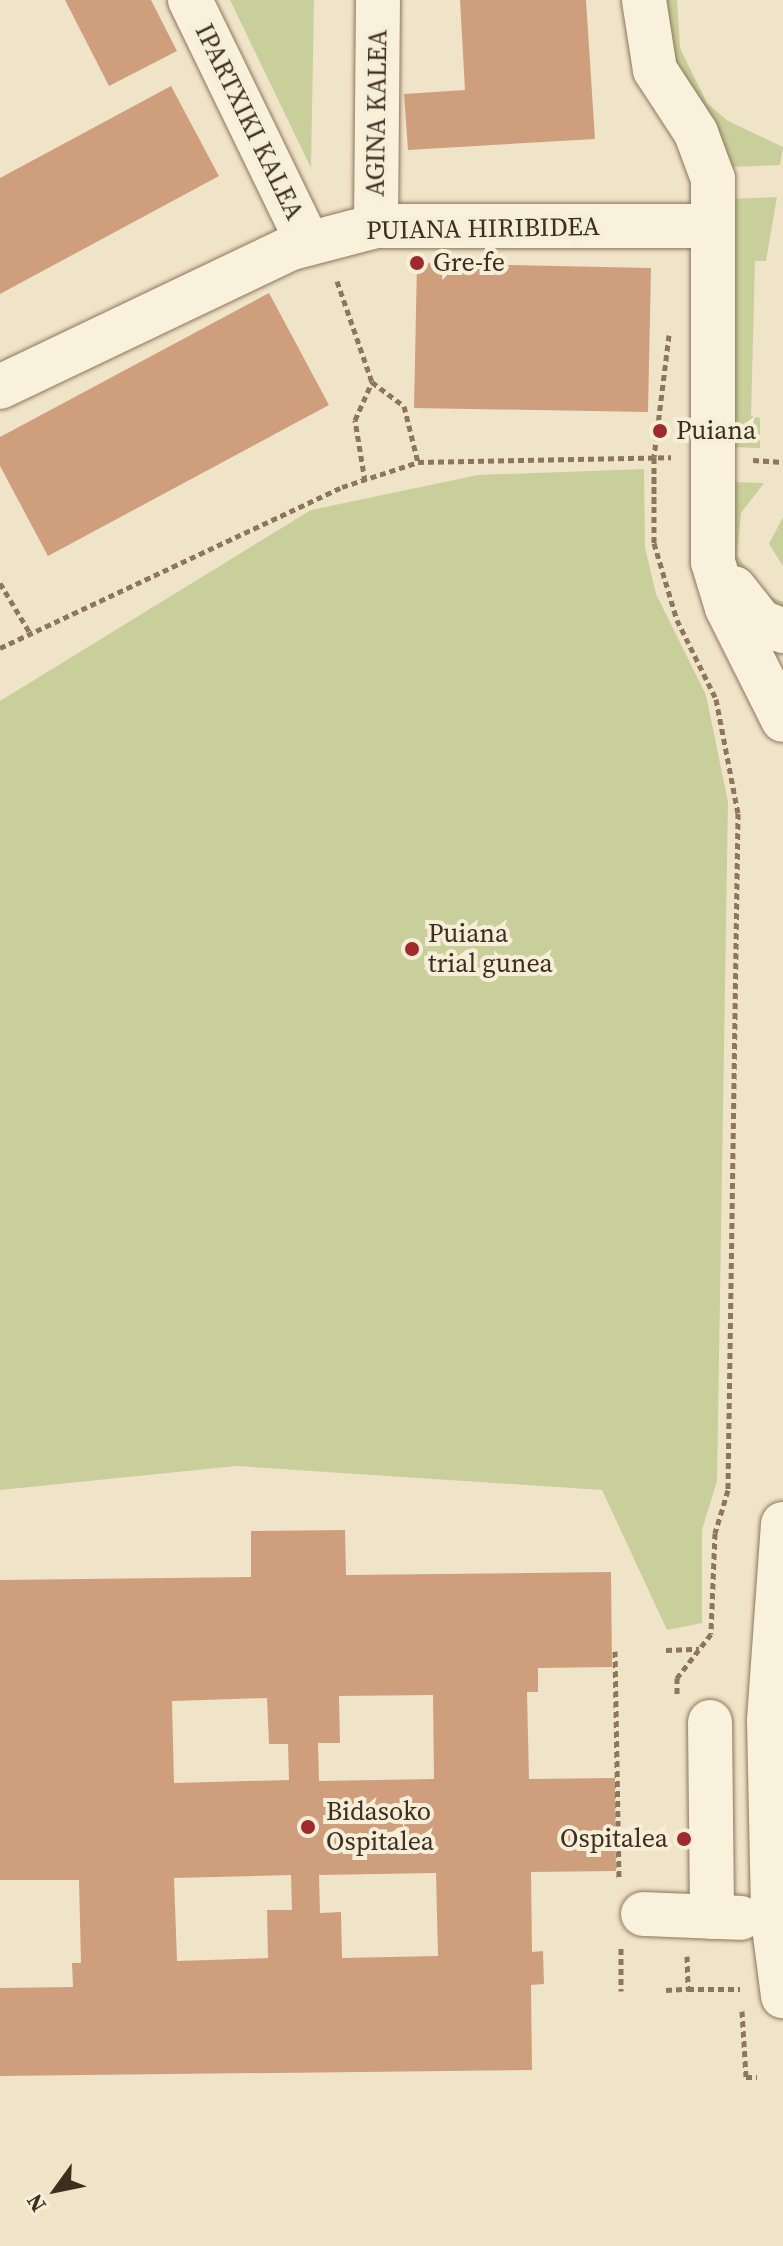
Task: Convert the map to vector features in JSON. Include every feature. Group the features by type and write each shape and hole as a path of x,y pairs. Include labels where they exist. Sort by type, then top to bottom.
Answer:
{"street":[{"name":"IPARTXIKI KALEA","path":"190,0 315,262"},
{"name":"AGINA KALEA","path":"376,226 378,0"},
{"path":"644,0 655,70 710,163 710,539 727,608 783,720"},
{"name":"PUIANA HIRIBIDEA","path":"0,387 315,262 376,226 712,226"},
{"path":"710,539 752,613 783,631"},
{"path":"783,1524 776,1720 778,1919 783,1996"},
{"path":"694,1715 699,1932"},
{"path":"628,1909 699,1932 778,1919"}],"path":[{"path":"315,262 336,277 372,382 404,406 418,462"},
{"path":"365,481 355,420 372,382"},
{"path":"0,648 365,481 418,462 710,458 783,462"},
{"path":"654,543 677,620 716,699 738,813 728,1490 715,1533 711,1634 677,1678 694,1715"},
{"path":"0,583 30,633"},
{"path":"666,1650 699,1649"},
{"path":"615,1651 628,1909 621,1991"},
{"path":"688,1989 699,1932"},
{"path":"666,1990 740,1989 746,2077 757,2077"}],"green space":[{"path":"230,0 314,0 311,168"},
{"path":"660,0 677,0 680,48 707,103 728,121 783,147 780,165 730,167 680,89"},
{"path":"777,197 766,261 755,261 751,416 760,418 760,448 729,447 730,199"},
{"name":"Puiana trial gunea","path":"644,469 645,547 656,594 706,695 728,802 717,1481 702,1530 702,1623 667,1630 602,1490 236,1466 0,1490 0,701 311,510 478,475"},
{"path":"728,482 764,483 741,513 737,555 765,594 783,602 783,613 735,576"},
{"path":"783,517 783,566 769,544"}],"building":[{"path":"65,0 151,0 177,51 109,86"},
{"path":"460,0 586,0 595,139 408,150 404,94 465,90"},
{"path":"171,86 219,176 0,294 0,178"},
{"path":"417,263 651,268 648,412 414,408"},
{"path":"269,293 329,405 48,556 0,466 0,437"},
{"name":"Bidasoko Ospitalea","path":"345,1530 346,1575 611,1572 612,1667 538,1668 538,1692 527,1692 529,1779 615,1778 616,1871 531,1872 532,1952 543,1951 544,1984 531,1985 532,2070 0,2076 0,1988 73,1987 72,1963 81,1963 79,1880 0,1880 0,1580 251,1577 251,1531","holes":["433,1695 434,1779 319,1781 318,1743 340,1743 339,1696","267,1698 269,1744 288,1744 289,1780 174,1783 172,1701","436,1873 438,1956 342,1958 341,1912 320,1913 319,1875","291,1875 292,1910 267,1910 268,1958 177,1961 174,1878"]}],"place":[{"name":"Gre-fe","path":"417,263"},
{"name":"Puiana","path":"660,431"},
{"name":"Puiana trial gunea","path":"412,949"},
{"name":"Bidasoko Ospitalea","path":"308,1827"},
{"name":"Ospitalea","path":"684,1839"}]}
